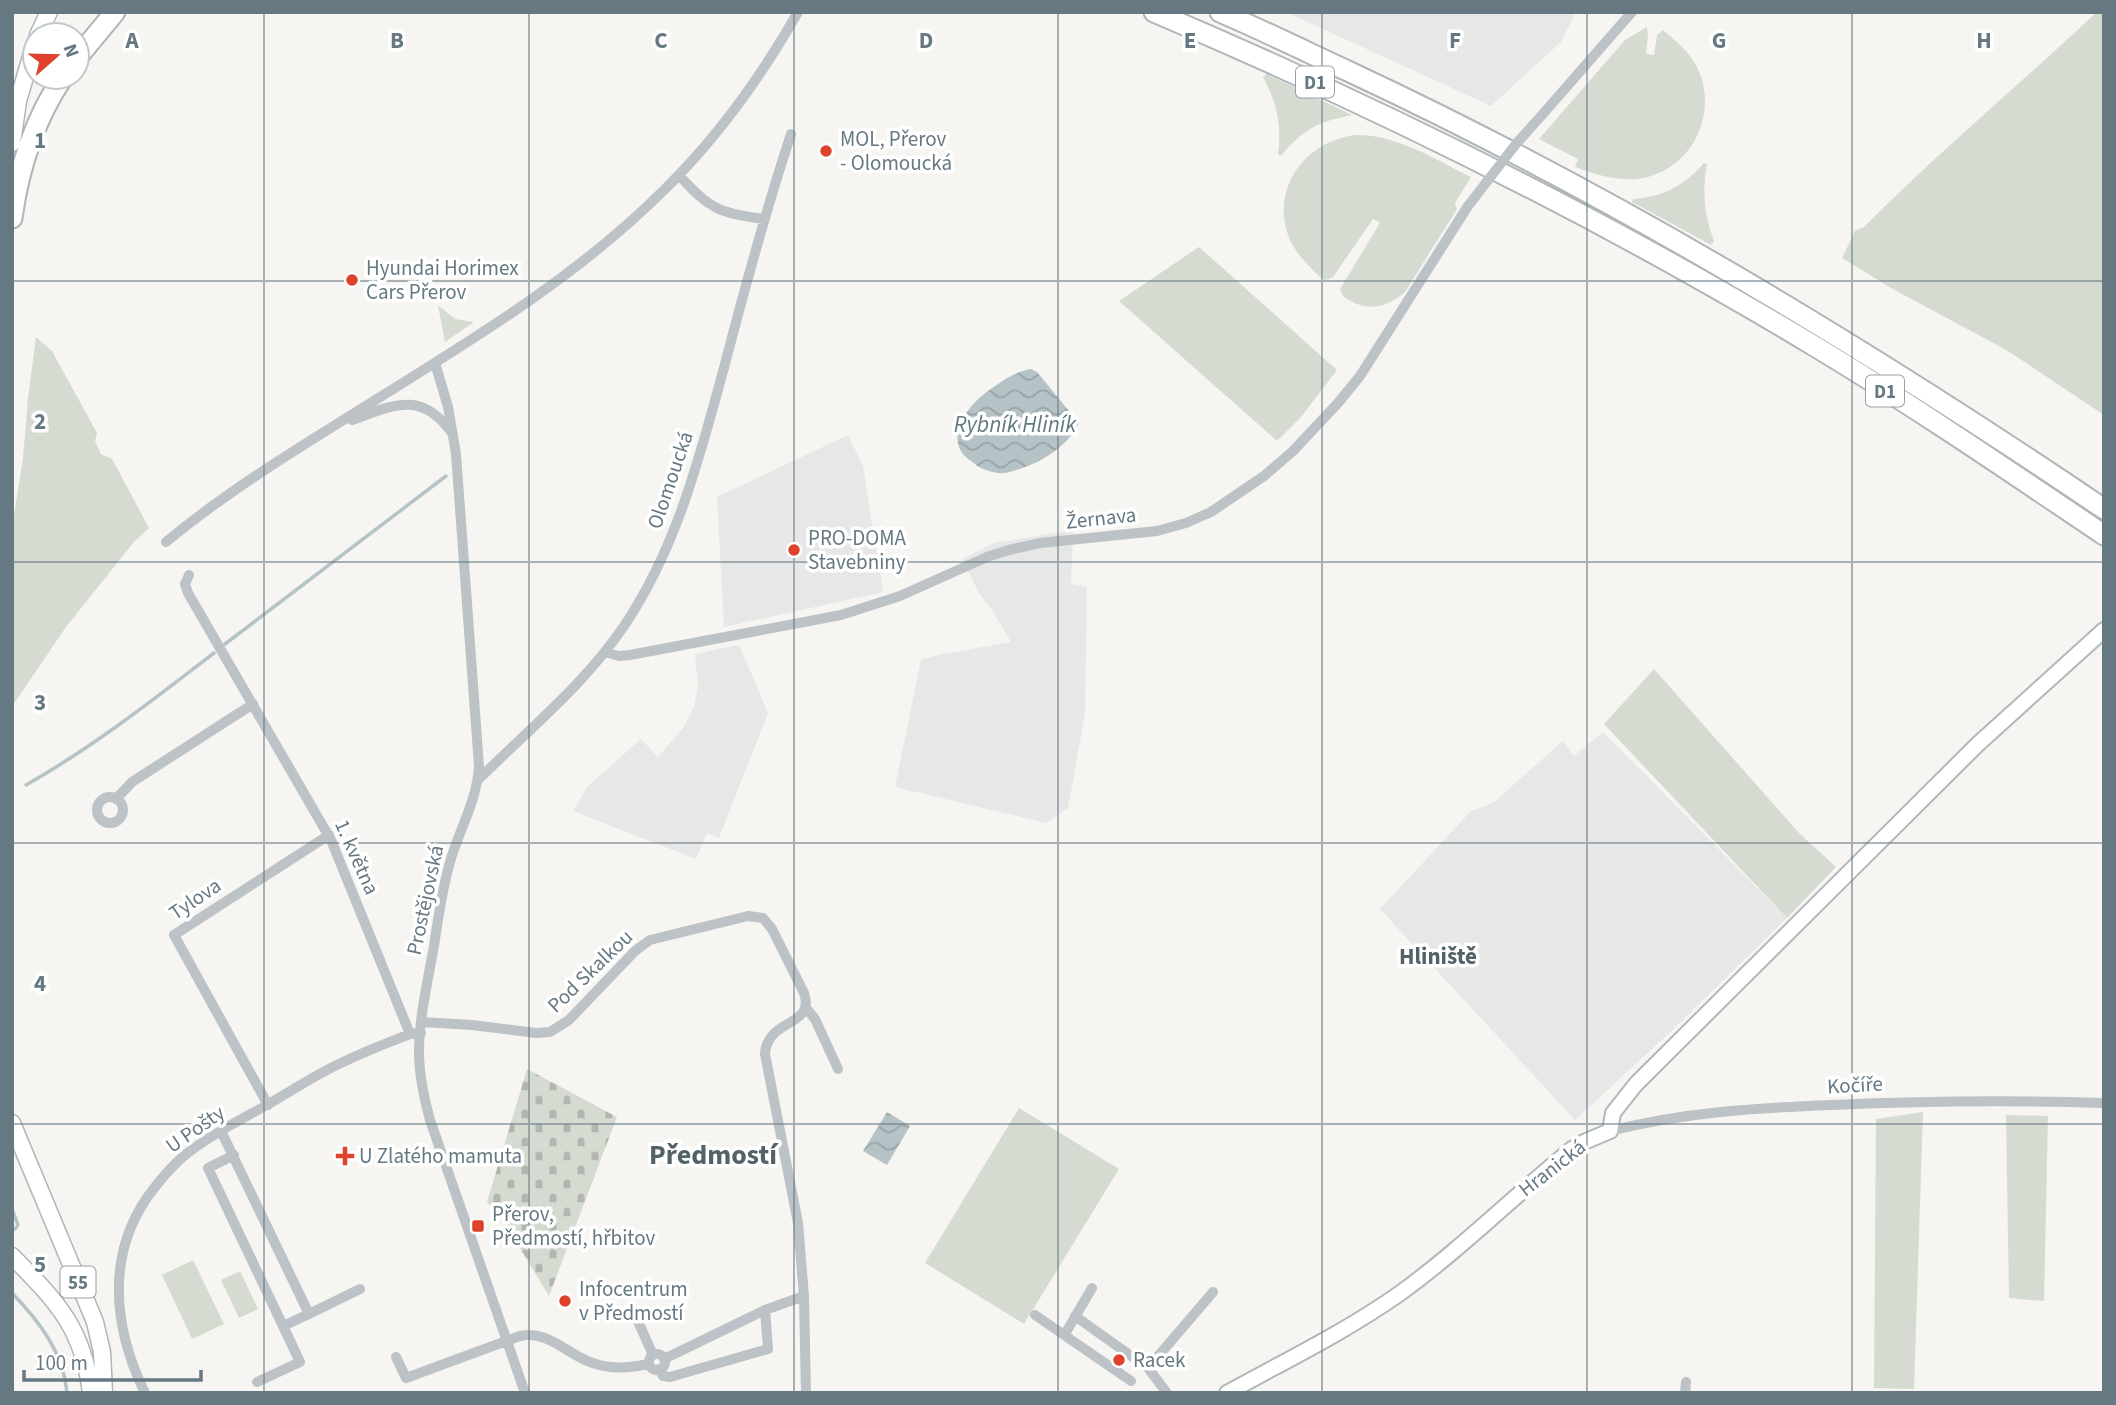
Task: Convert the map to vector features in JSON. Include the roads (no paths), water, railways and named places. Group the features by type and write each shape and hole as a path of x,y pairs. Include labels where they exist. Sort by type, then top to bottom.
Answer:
{"highway":[{"path":"91,41 115,12"},
{"name":"D1","path":"1154,12 1331,89 1483,164 1660,258 1816,347 1986,455 2104,535"},
{"name":"D1","path":"1220,12 1443,116 1620,210 1792,309 1985,429 2104,509"},
{"path":"12,218 28,146 54,91"}],"main road":[{"path":"12,143 21,91"},
{"name":"Hranická","path":"1227,1393 1315,1345 1401,1293 1572,1149 1610,1131 1613,1113 1636,1084 1978,744 2104,630"},
{"name":"55","path":"12,1123 95,1322 102,1352 104,1393"},
{"path":"12,1256 50,1294 66,1317 86,1360 91,1393"}],"street":[{"path":"166,542 235,490 511,312 592,254 634,219 709,142 744,98 798,12"},
{"name":"Žernava","path":"605,652 619,656 631,655 841,615 900,596 987,557 1009,550 1040,543 1157,531 1211,512 1264,476 1293,452 1330,413 1360,376 1468,206 1508,154 1632,12"},
{"name":"Olomoucká","path":"478,780 566,696 605,652 631,615 652,578 687,498 764,219 791,134"},
{"path":"679,175 698,196 714,208 728,214 764,219"},
{"name":"Prostějovská","path":"435,363 444,389 453,434 459,490 477,724 478,780 447,874 418,1030 420,1062 426,1106 525,1393"},
{"path":"330,429 388,407 407,404 430,411 440,418 453,434"},
{"name":"1. května","path":"189,575 186,584 188,593 328,835 418,1030"},
{"path":"116,799 132,782 253,704"},
{"name":"Tylova","path":"268,1105 174,935 328,835"},
{"name":"Pod Skalkou","path":"418,1030 472,1025 550,1032 569,1020 635,951 650,940 754,915 763,918 772,929 804,993 806,1009 815,1019 838,1069"},
{"path":"806,1009 771,1036 766,1044 765,1054 799,1223 806,1393"},
{"name":"U Pošty","path":"145,1393 126,1346 118,1301 120,1267 128,1234 147,1197 192,1149 221,1131 339,1064 418,1030"},
{"name":"Kočíře","path":"1610,1131 1683,1115 1737,1109 1931,1100 2104,1104"},
{"path":"221,1131 309,1314"},
{"path":"234,1155 208,1168 300,1362 257,1382"},
{"path":"1065,1334 1092,1288"},
{"path":"283,1326 360,1289"},
{"path":"1148,1367 1213,1292"},
{"path":"396,1357 406,1378 524,1335 536,1335 547,1338 580,1358 599,1365 625,1368 656,1362 765,1310 804,1296"},
{"path":"636,1320 664,1377 670,1377 768,1349 765,1310"},
{"path":"1035,1315 1131,1381"},
{"path":"1075,1316 1148,1367 1167,1393"}],"water":[{"name":"Rybník Hliník","path":"1031,369 1037,372 1079,423 1070,437 1051,454 1021,469 1005,473 981,468 963,454 958,445 957,437 963,419 968,410 988,391 1003,380"},
{"path":"887,1112 910,1126 887,1165 863,1151"}],"waterway":[{"path":"225,644 446,476"},
{"path":"26,785 99,739 214,653"},
{"path":"12,1209 18,1225 15,1229"},
{"path":"12,1293 48,1338 61,1364 67,1393"}],"place":[{"name":"MOL, Přerov - Olomoucká","path":"826,151"},
{"name":"Hyundai Horimex Cars Přerov","path":"352,280"},
{"name":"PRO-DOMA Stavebniny","path":"794,550"},
{"name":"U Zlatého mamuta","path":"345,1156"},
{"name":"Přerov, Předmostí, hřbitov","path":"478,1226"},
{"name":"Infocentrum v Předmostí","path":"565,1301"},
{"name":"Racek","path":"1119,1360"}],"district":[{"name":"Hliniště","path":"1438,956"},
{"name":"Předmostí","path":"713,1154"}]}
